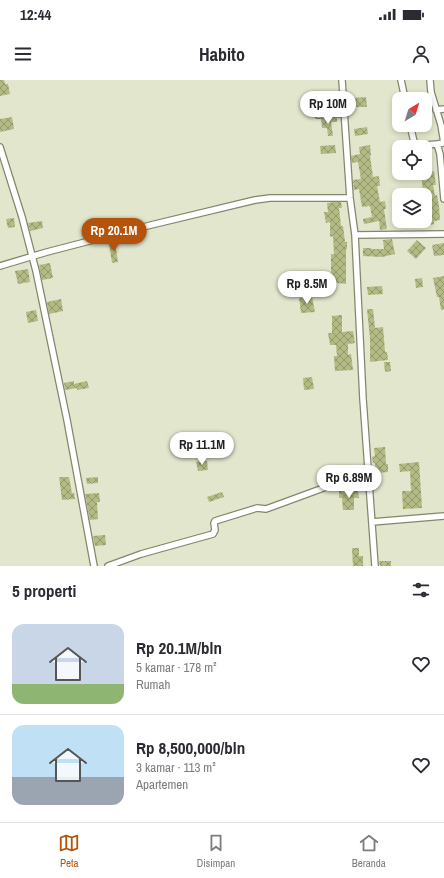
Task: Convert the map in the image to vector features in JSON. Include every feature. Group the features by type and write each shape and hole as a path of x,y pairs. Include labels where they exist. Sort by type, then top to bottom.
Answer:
{"street":[{"path":"342,80 350,198 355,235 363,399 375,566"},
{"path":"401,80 404,92"},
{"path":"412,132 415,146 444,143 441,125 431,92 430,80"},
{"path":"436,110 444,109"},
{"path":"318,115 344,113"},
{"path":"437,144 440,154 444,199"},
{"path":"0,147 22,217 32,256 67,420 94,566"},
{"path":"0,266 137,228 255,200 270,198 350,198"},
{"path":"355,235 444,234"},
{"path":"108,566 141,554 213,534 215,530 215,521 258,508 266,509 337,483 370,481"},
{"path":"372,522 444,516"}],"building":[{"path":"0,80 4,80 5,84 8,84 10,94 0,96"},
{"path":"334,92 335,103 326,104 327,110 320,111 320,93"},
{"path":"366,97 367,107 354,107 353,98"},
{"path":"12,117 14,129 0,132 0,119"},
{"path":"337,118 337,122 331,122 333,136 328,136 327,128 322,128 321,119"},
{"path":"367,127 368,134 355,136 354,129"},
{"path":"335,145 336,153 321,154 320,146"},
{"path":"370,145 373,177 379,176 380,186 377,186 380,202 385,201 386,209 384,209 387,229 380,230 379,221 364,224 363,219 372,217 370,206 362,207 359,189 354,190 353,180 361,179 358,162 352,163 351,156 360,154 359,147"},
{"path":"432,171 434,171 436,185 433,185 435,196 437,195 440,220 434,221 434,224 432,224 432,188 423,188 422,180 432,180"},
{"path":"341,202 342,208 339,208 341,226 343,226 345,242 347,242 346,284 328,282 327,275 331,275 331,254 334,254 333,236 330,237 330,222 326,223 324,212 328,212 327,203"},
{"path":"14,218 15,227 8,228 6,219"},
{"path":"42,221 43,228 30,231 28,223"},
{"path":"392,239 395,254 382,257 363,256 363,248 384,249 383,240"},
{"path":"417,240 426,248 416,259 407,251"},
{"path":"115,242 118,262 112,263 109,243"},
{"path":"444,243 444,255 434,256 432,245"},
{"path":"50,263 53,278 42,280 39,265"},
{"path":"28,269 30,282 18,284 15,271"},
{"path":"444,276 444,309 441,310 439,297 437,297 433,278"},
{"path":"422,278 423,287 416,288 415,279"},
{"path":"382,286 383,294 368,295 367,287"},
{"path":"312,297 315,312 301,313 299,298"},
{"path":"61,299 63,311 49,314 47,302"},
{"path":"367,309 373,309 375,328 383,327 385,352 387,352 388,360 370,362 370,339"},
{"path":"36,310 38,321 28,323 26,312"},
{"path":"342,315 342,332 353,331 355,343 348,344 348,355 351,354 353,370 335,371 334,356 337,356 336,345 330,345 328,333 332,333 332,316"},
{"path":"384,362 390,362 391,371 385,372"},
{"path":"312,377 314,389 304,390 303,378"},
{"path":"74,381 74,384 87,381 89,388 65,390 64,383"},
{"path":"385,447 388,472 376,473 375,463 373,463 372,457 375,456 374,448"},
{"path":"207,461 208,470 198,471 196,462"},
{"path":"419,462 422,508 403,509 402,491 411,491 410,471 400,472 399,464"},
{"path":"59,477 69,477 72,493 74,493 75,499 62,500"},
{"path":"98,477 98,483 87,484 86,478"},
{"path":"339,490 358,490 359,498 354,498 354,510 343,510 342,498 339,498"},
{"path":"222,492 224,497 209,502 207,497"},
{"path":"99,493 100,502 97,502 98,519 90,520 85,494"},
{"path":"105,535 106,545 95,546 93,536"},
{"path":"352,548 359,548 359,556 363,556 363,566 353,566"},
{"path":"379,561 391,561 391,566 380,566"}]}
